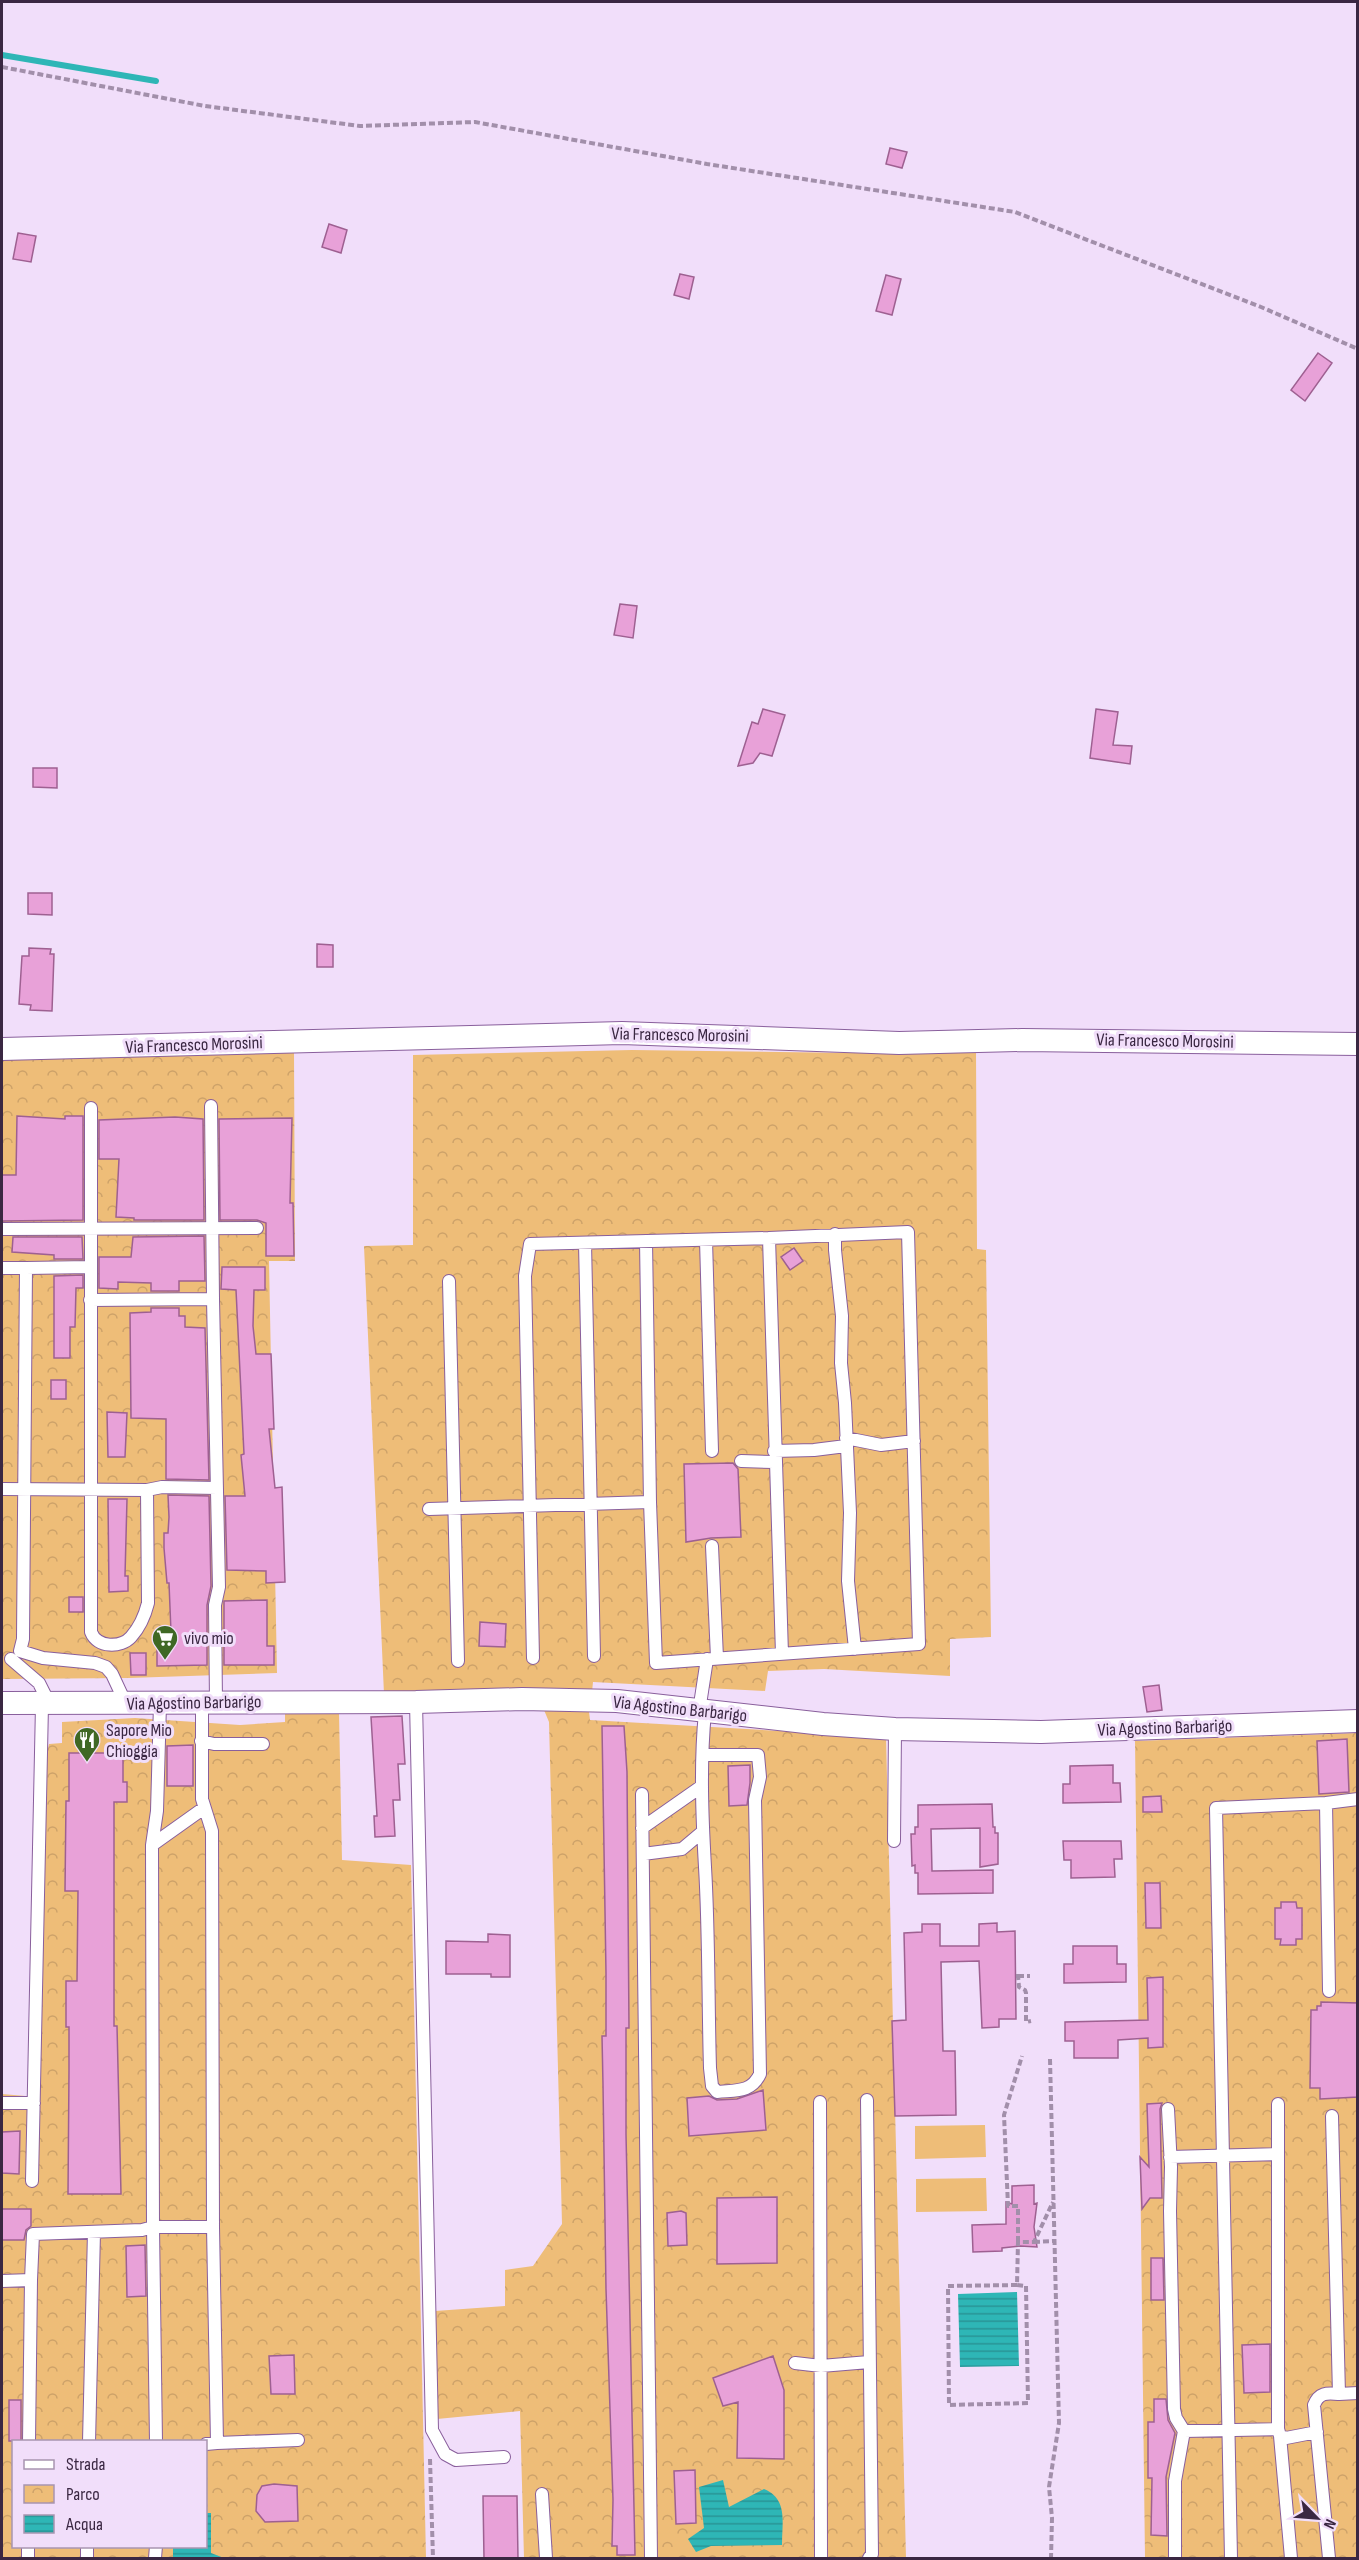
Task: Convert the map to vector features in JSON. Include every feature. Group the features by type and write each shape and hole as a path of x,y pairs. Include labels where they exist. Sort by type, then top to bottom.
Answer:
{"street":[{"name":"Via Francesco Morosini","path":"2,1049 622,1033 899,1043 1022,1040 1358,1044"},
{"name":"Via Agostino Barbarigo","path":"2,1704 416,1702 522,1699 617,1701 823,1724 895,1729 1041,1732 1358,1721"}],"lane":[{"path":"211,1106 219,1587 215,1605 209,1703 201,1741 204,1808 212,1831 211,2444 298,2440"},
{"path":"91,1108 92,1632 93,1638 103,1644 118,1644 130,1638 144,1617 148,1603 147,1490"},
{"path":"2,1229 256,1228"},
{"path":"533,1658 525,1276 530,1244 908,1232 919,1644 656,1663 650,1502 646,1241"},
{"path":"836,1234 835,1250 842,1316 841,1363 850,1513 848,1581 855,1649"},
{"path":"769,1238 774,1456 782,1654"},
{"path":"706,1240 712,1451"},
{"path":"585,1243 594,1656"},
{"path":"2,1268 90,1267"},
{"path":"11,1657 23,1639 26,1268"},
{"path":"448,1281 458,1661"},
{"path":"90,1300 213,1299"},
{"path":"741,1461 846,1442 880,1445 914,1441"},
{"path":"2,1489 147,1490 162,1486 217,1488"},
{"path":"429,1509 650,1502"},
{"path":"704,1755 758,1755 760,1777 755,1800 760,2074 755,2085 746,2090 717,2092 712,2086 705,1866 701,1833 704,1755 702,1711 712,1659 712,1546"},
{"path":"11,1657 95,1663 106,1667 112,1674 126,1704"},
{"path":"11,1657 39,1683 46,1705 32,2181"},
{"path":"416,1702 432,2430 445,2454 456,2460 504,2457"},
{"path":"156,2440 152,1845 157,1811 160,1704"},
{"path":"894,1841 895,1729"},
{"path":"201,1741 214,1744 263,1744"},
{"path":"642,1828 702,1786"},
{"path":"642,1794 651,2559"},
{"path":"1231,2559 1216,1808 1326,1803 1358,1799"},
{"path":"1326,1803 1329,1991"},
{"path":"152,1845 204,1808"},
{"path":"643,1854 682,1849 701,1833"},
{"path":"867,2100 872,2554 869,2559"},
{"path":"820,2102 821,2559"},
{"path":"2,2103 34,2103"},
{"path":"1278,2104 1279,2433 1292,2559"},
{"path":"1168,2109 1174,2409 1176,2418 1184,2431 1175,2481 1175,2559"},
{"path":"1332,2116 1339,2394"},
{"path":"1170,2157 1278,2154"},
{"path":"29,2440 33,2234 142,2230 153,2227 213,2227"},
{"path":"89,2440 94,2232"},
{"path":"2,2281 31,2280"},
{"path":"795,2363 821,2366 869,2362"},
{"path":"1329,2559 1314,2404 1317,2397 1324,2393 1358,2393"},
{"path":"1184,2431 1229,2430 1279,2433 1286,2438 1317,2432"},
{"path":"542,2494 546,2559"}],"path":[{"path":"2,67 205,106 360,126 475,122 707,164 1015,212 1260,306 1358,349"},
{"path":"1030,1976 1017,1976 1019,1987 1026,1993 1026,2022 1031,2021"},
{"path":"1017,2285 1018,2206 1008,2206 1004,2115 1022,2056"},
{"path":"1050,2060 1059,2423 1049,2487 1052,2518 1051,2559"},
{"path":"1034,2242 1053,2202"},
{"path":"1018,2242 1054,2241"},
{"path":"1017,2285 1026,2286 1028,2403 949,2405 948,2286 1017,2285"},
{"path":"433,2559 430,2452 436,2439"}],"green space":[{"path":"976,1049 977,1249 986,1250 991,1637 950,1639 950,1676 824,1669 768,1671 765,1691 593,1682 592,1692 384,1694 364,1246 413,1245 413,1055 632,1050 925,1054"},
{"path":"294,1052 295,1261 269,1261 277,1673 2,1679 2,1054"},
{"path":"544,1710 589,1712 590,1720 886,1737 906,2558 524,2558 520,2411 437,2419 435,2311 505,2306 505,2270 533,2266 562,2224 549,1722"},
{"path":"285,1712 339,1713 342,1860 411,1865 426,2558 2,2558 2,2094 37,2097 44,1765 49,1744 62,1743 62,1722 135,1718 240,1725 285,1722"},
{"path":"1357,1733 1357,2558 1145,2558 1135,1741"},
{"path":"985,2125 986,2157 915,2159 915,2126"},
{"path":"986,2178 987,2211 916,2212 916,2179"}],"water":[{"path":"1017,2292 1019,2366 960,2367 958,2294"},
{"path":"723,2480 729,2507 764,2489 772,2493 782,2512 782,2545 711,2546 696,2552 688,2539 704,2528 699,2487"},
{"path":"207,2513 211,2513 211,2553 224,2558 173,2558 173,2548 207,2548"}],"building":[{"path":"890,148 907,152 902,168 886,164"},
{"path":"329,224 347,230 341,253 322,247"},
{"path":"18,233 36,236 31,262 13,259"},
{"path":"680,274 694,277 689,299 674,295"},
{"path":"886,275 901,279 892,315 876,311"},
{"path":"1318,353 1332,363 1305,401 1291,390"},
{"path":"620,604 637,606 633,638 614,635"},
{"path":"763,709 785,715 772,756 760,753 753,763 738,766 752,722 758,724"},
{"path":"1096,709 1118,712 1113,745 1132,746 1130,764 1090,758"},
{"path":"33,768 57,768 57,788 33,787"},
{"path":"28,893 52,893 52,915 28,914"},
{"path":"317,944 333,945 333,967 317,967"},
{"path":"29,948 51,949 50,954 54,954 52,1011 30,1010 31,1005 19,1004 22,956 29,956"},
{"path":"17,1116 65,1119 65,1116 83,1116 83,1220 2,1221 2,1175 16,1175"},
{"path":"175,1117 203,1119 204,1220 134,1220 134,1218 116,1217 119,1159 99,1159 99,1120"},
{"path":"292,1118 290,1203 293,1203 294,1256 266,1256 266,1223 257,1220 220,1220 219,1119"},
{"path":"204,1236 205,1281 179,1281 179,1291 151,1291 151,1283 118,1282 118,1289 99,1288 99,1257 131,1257 133,1237"},
{"path":"13,1237 82,1237 83,1259 54,1259 54,1255 12,1252"},
{"path":"794,1248 803,1261 790,1270 781,1257"},
{"path":"222,1267 265,1267 265,1290 254,1290 253,1326 256,1354 271,1354 274,1429 269,1429 275,1488 282,1487 285,1582 266,1583 266,1571 227,1570 225,1496 245,1496 241,1455 244,1454 236,1290 221,1289"},
{"path":"83,1275 83,1288 76,1288 75,1327 70,1327 70,1358 54,1358 54,1276"},
{"path":"151,1308 179,1308 179,1316 185,1316 185,1327 205,1328 209,1480 166,1479 166,1419 131,1418 130,1313 151,1312"},
{"path":"51,1380 66,1380 66,1399 51,1399"},
{"path":"107,1412 127,1413 125,1457 108,1457"},
{"path":"733,1463 738,1469 741,1537 686,1542 684,1464"},
{"path":"168,1495 209,1496 211,1586 207,1605 207,1665 157,1666 157,1632 171,1632 169,1583 167,1583 164,1548 164,1533 168,1533"},
{"path":"108,1499 127,1499 125,1576 128,1576 128,1591 109,1592"},
{"path":"69,1597 83,1597 83,1612 69,1612"},
{"path":"267,1600 267,1646 274,1646 274,1665 224,1665 224,1601"},
{"path":"480,1622 506,1624 505,1647 479,1646"},
{"path":"130,1653 146,1653 146,1675 131,1675"},
{"path":"1159,1685 1162,1710 1147,1712 1143,1687"},
{"path":"402,1716 405,1764 398,1764 400,1800 393,1800 395,1836 375,1837 374,1816 377,1816 371,1717"},
{"path":"602,1726 624,1726 627,1772 629,2028 626,2028 626,2134 635,2555 617,2555 617,2546 612,2546 613,2500 606,2289 602,2036 606,2036 606,1973"},
{"path":"1347,1739 1349,1792 1319,1794 1317,1741"},
{"path":"193,1745 193,1786 167,1786 167,1746"},
{"path":"69,1753 123,1753 123,1782 127,1782 127,1802 114,1802 114,2026 117,2026 121,2194 68,2194 69,2027 66,2027 66,1981 77,1981 78,1891 65,1891"},
{"path":"750,1765 747,1805 729,1806 728,1766"},
{"path":"1113,1765 1113,1783 1120,1783 1121,1802 1063,1803 1063,1784 1070,1784 1070,1766"},
{"path":"1161,1796 1162,1812 1143,1812 1143,1797"},
{"path":"992,1804 993,1827 995,1827 995,1833 998,1833 998,1864 980,1867 980,1828 931,1829 932,1871 993,1870 993,1893 918,1894 918,1873 915,1873 915,1865 912,1866 911,1834 915,1834 915,1827 918,1827 918,1805"},
{"path":"1063,1841 1121,1841 1122,1859 1114,1859 1115,1877 1071,1878 1071,1860 1064,1860"},
{"path":"1145,1883 1160,1883 1161,1928 1146,1928"},
{"path":"1281,1902 1296,1902 1297,1908 1302,1908 1302,1939 1296,1939 1296,1945 1280,1945 1281,1939 1275,1939 1275,1908 1281,1908"},
{"path":"997,1923 997,1932 1015,1931 1016,2019 999,2019 999,2027 982,2028 979,1961 941,1962 943,2051 955,2051 956,2115 895,2116 892,2021 906,2020 904,1933 922,1932 922,1924 940,1924 940,1946 979,1946 979,1924"},
{"path":"488,1934 510,1935 510,1977 491,1977 491,1974 446,1974 446,1941 488,1942"},
{"path":"1073,1946 1117,1946 1117,1964 1126,1964 1126,1982 1064,1983 1064,1964 1073,1964"},
{"path":"1163,1977 1163,2047 1148,2048 1148,2038 1118,2040 1118,2058 1074,2058 1074,2041 1065,2041 1065,2022 1148,2020 1147,1978"},
{"path":"1321,2002 1358,2003 1358,2097 1320,2099 1320,2088 1310,2088 1311,2010 1317,2010"},
{"path":"763,2090 766,2130 689,2136 687,2098 709,2096 717,2100 737,2099"},
{"path":"1162,2103 1160,2109 1162,2198 1150,2198 1142,2209 1140,2157 1149,2167 1147,2104"},
{"path":"20,2131 19,2174 2,2173 2,2132"},
{"path":"1034,2185 1034,2204 1037,2203 1034,2227 1037,2247 1020,2246 1002,2248 1002,2251 973,2252 972,2225 1006,2224 1006,2202 1012,2204 1012,2186"},
{"path":"777,2197 777,2263 717,2264 717,2198"},
{"path":"2,2209 31,2209 31,2226 26,2230 24,2240 2,2240"},
{"path":"681,2211 686,2213 687,2245 668,2246 667,2213"},
{"path":"145,2245 146,2296 127,2297 126,2246"},
{"path":"1151,2258 1163,2258 1164,2300 1151,2300"},
{"path":"1270,2344 1270,2392 1244,2393 1242,2345"},
{"path":"294,2355 295,2394 271,2394 269,2356"},
{"path":"773,2356 784,2390 784,2459 737,2458 738,2402 723,2406 713,2378"},
{"path":"1154,2399 1166,2399 1168,2420 1175,2433 1166,2477 1167,2536 1151,2535 1152,2478 1148,2478 1148,2422 1154,2422"},
{"path":"9,2400 21,2400 21,2440 9,2441"},
{"path":"695,2470 696,2523 676,2524 674,2471"},
{"path":"274,2484 297,2486 298,2521 265,2522 256,2511 257,2495 262,2486"},
{"path":"483,2496 517,2496 518,2559 484,2559"}],"waterway":[{"path":"2,55 156,81"}],"place":[{"name":"vivo mio","path":"165,1661"},
{"name":"Sapore Mio Chioggia","path":"87,1763"}]}
